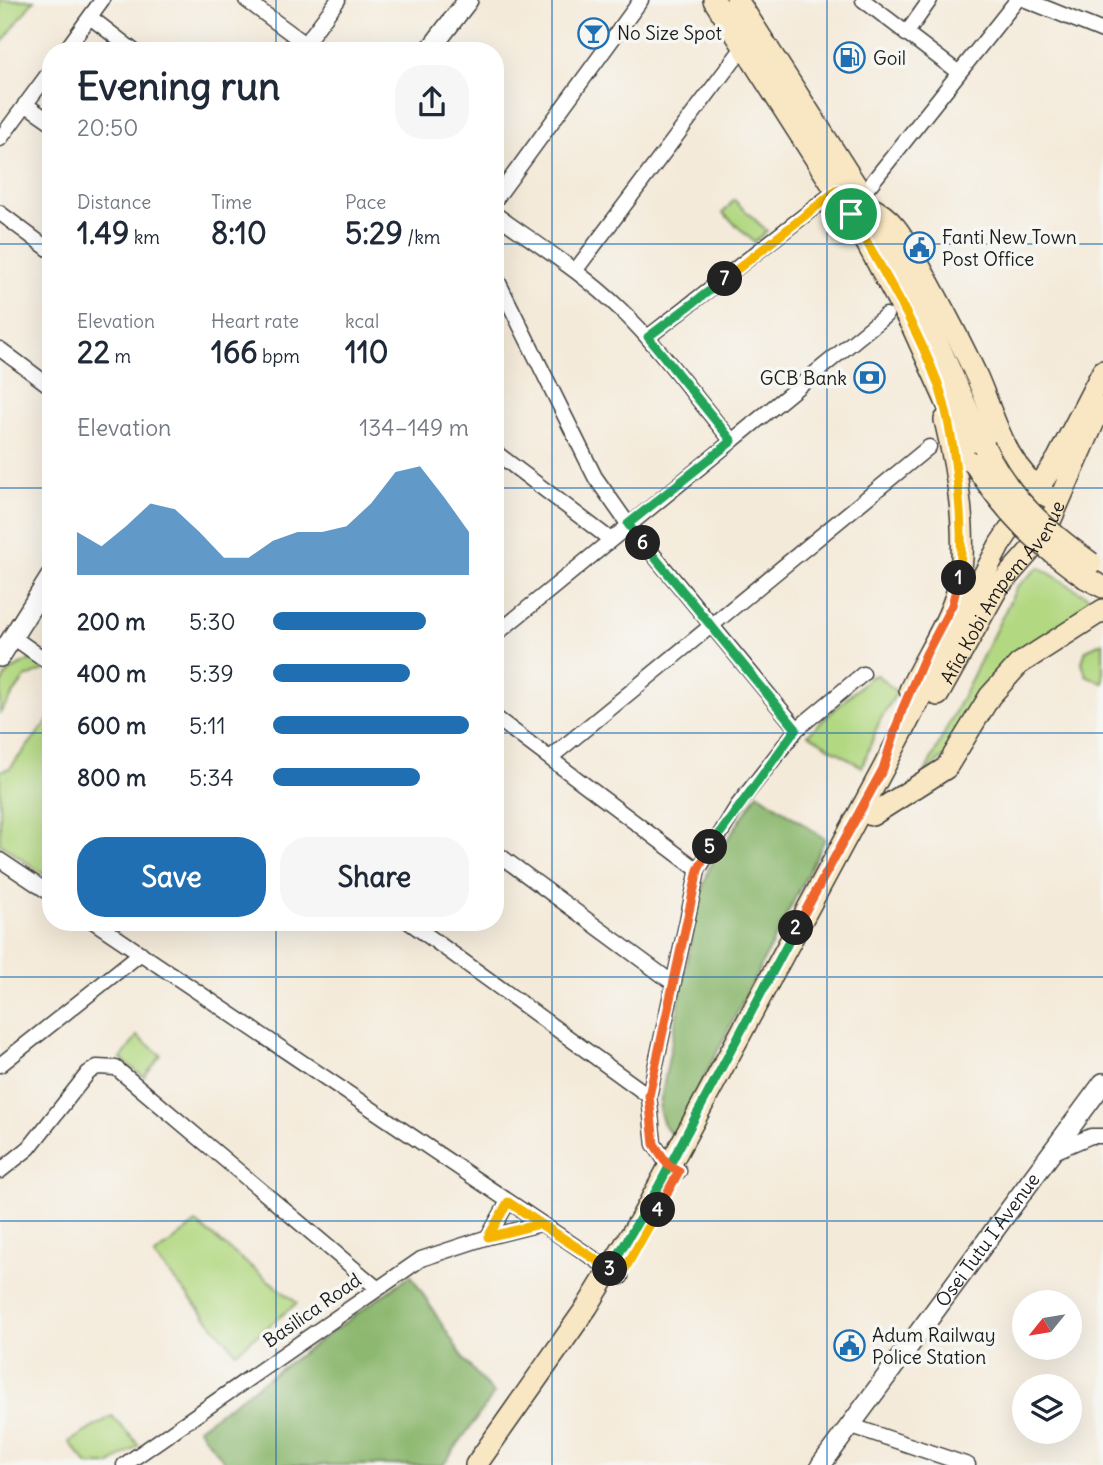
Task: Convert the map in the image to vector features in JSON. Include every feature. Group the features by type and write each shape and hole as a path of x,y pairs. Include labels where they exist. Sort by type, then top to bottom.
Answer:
{"main road":[{"path":"714,0 837,190 920,325 938,383 962,530 957,593 902,710 883,769"},
{"path":"737,0 865,201 979,454 997,472 1014,497 1048,531 1103,570"},
{"path":"865,201 895,224 942,305 977,377 1009,457 1036,489 1049,498 1056,512"},
{"name":"Afia Kobi Ampem Avenue","path":"674,1168 1000,544 1057,460 1103,372"},
{"path":"938,383 1018,524 1046,550 1103,587"},
{"name":"Afia Kobi Ampem Avenue","path":"492,1465 580,1342 615,1273 998,587 1044,535 1103,401"},
{"path":"872,815 946,768 990,696 1018,664 1103,610"},
{"name":"Afia Kobi Ampem Avenue","path":"476,1465 615,1273"}],"street":[{"path":"72,42 102,0"},
{"path":"246,0 303,42"},
{"path":"313,42 338,0"},
{"path":"436,42 468,0"},
{"path":"504,189 640,0"},
{"path":"863,0 959,73"},
{"path":"906,34 930,0"},
{"path":"865,201 959,73 1017,0"},
{"path":"1026,0 1103,31"},
{"path":"90,17 122,42"},
{"path":"575,271 744,46"},
{"path":"0,139 42,82"},
{"path":"25,104 42,116"},
{"path":"648,337 837,190"},
{"path":"0,213 42,244"},
{"path":"504,220 600,290 648,337 732,441"},
{"path":"504,293 589,466 628,524 796,729"},
{"path":"504,628 886,315"},
{"path":"0,349 42,380"},
{"path":"550,758 929,447"},
{"path":"504,459 611,540"},
{"path":"0,657 42,590"},
{"path":"13,637 42,658"},
{"path":"674,1168 651,1136 649,1096 698,870 738,804 796,729 863,674"},
{"path":"504,724 698,870"},
{"path":"504,859 673,983"},
{"path":"0,860 42,888"},
{"path":"108,931 615,1273"},
{"path":"421,931 649,1096"},
{"path":"0,1065 141,953"},
{"path":"0,1171 29,1148 88,1073 97,1067 116,1068 377,1288"},
{"name":"Osei Tutu I Avenue","path":"821,1465 836,1455 852,1426 1103,1083"},
{"path":"1054,1152 1091,1136 1103,1136"},
{"path":"488,1237 508,1202"},
{"name":"Basilica Road","path":"124,1465 377,1288 435,1253 540,1224"},
{"path":"852,1426 968,1465"}],"green space":[{"path":"0,0 34,0 0,45"},
{"path":"734,200 767,231 754,242 723,213"},
{"path":"1039,567 1092,599 1093,605 1002,666 956,746 924,774 1017,587"},
{"path":"1103,642 1102,683 1086,675 1082,662 1086,650"},
{"path":"32,659 42,666 42,671 25,678 0,713 2,684 13,669"},
{"path":"877,675 897,692 880,720 862,767 808,734 870,677"},
{"path":"42,728 42,873 0,844 0,771 10,768"},
{"path":"758,793 825,839 674,1137 664,1126 659,1109 697,909 709,868"},
{"path":"137,1036 161,1055 144,1077 121,1059"},
{"path":"196,1223 297,1303 236,1352 154,1256"},
{"path":"411,1275 465,1361 494,1394 443,1465 227,1465 198,1428"},
{"path":"112,1416 139,1445 109,1465 88,1465 69,1442"}],"place":[{"name":"No Size Spot","path":"594,33"},
{"name":"Goil","path":"850,58"},
{"name":"Fanti New Town Post Office","path":"919,248"},
{"name":"GCB Bank","path":"870,378"},
{"name":"Adum Railway Police Station","path":"849,1346"}],"route":[{"path":"851,214 837,190 648,337 732,441 628,524 796,729 738,804 698,870 649,1096 651,1136 654,1144 668,1165 679,1171 621,1276 540,1224 508,1202 488,1237 540,1224 610,1269 642,1217 668,1165 842,841 883,769 902,710 926,654 957,593 962,530 938,383 913,328 851,214"}]}
